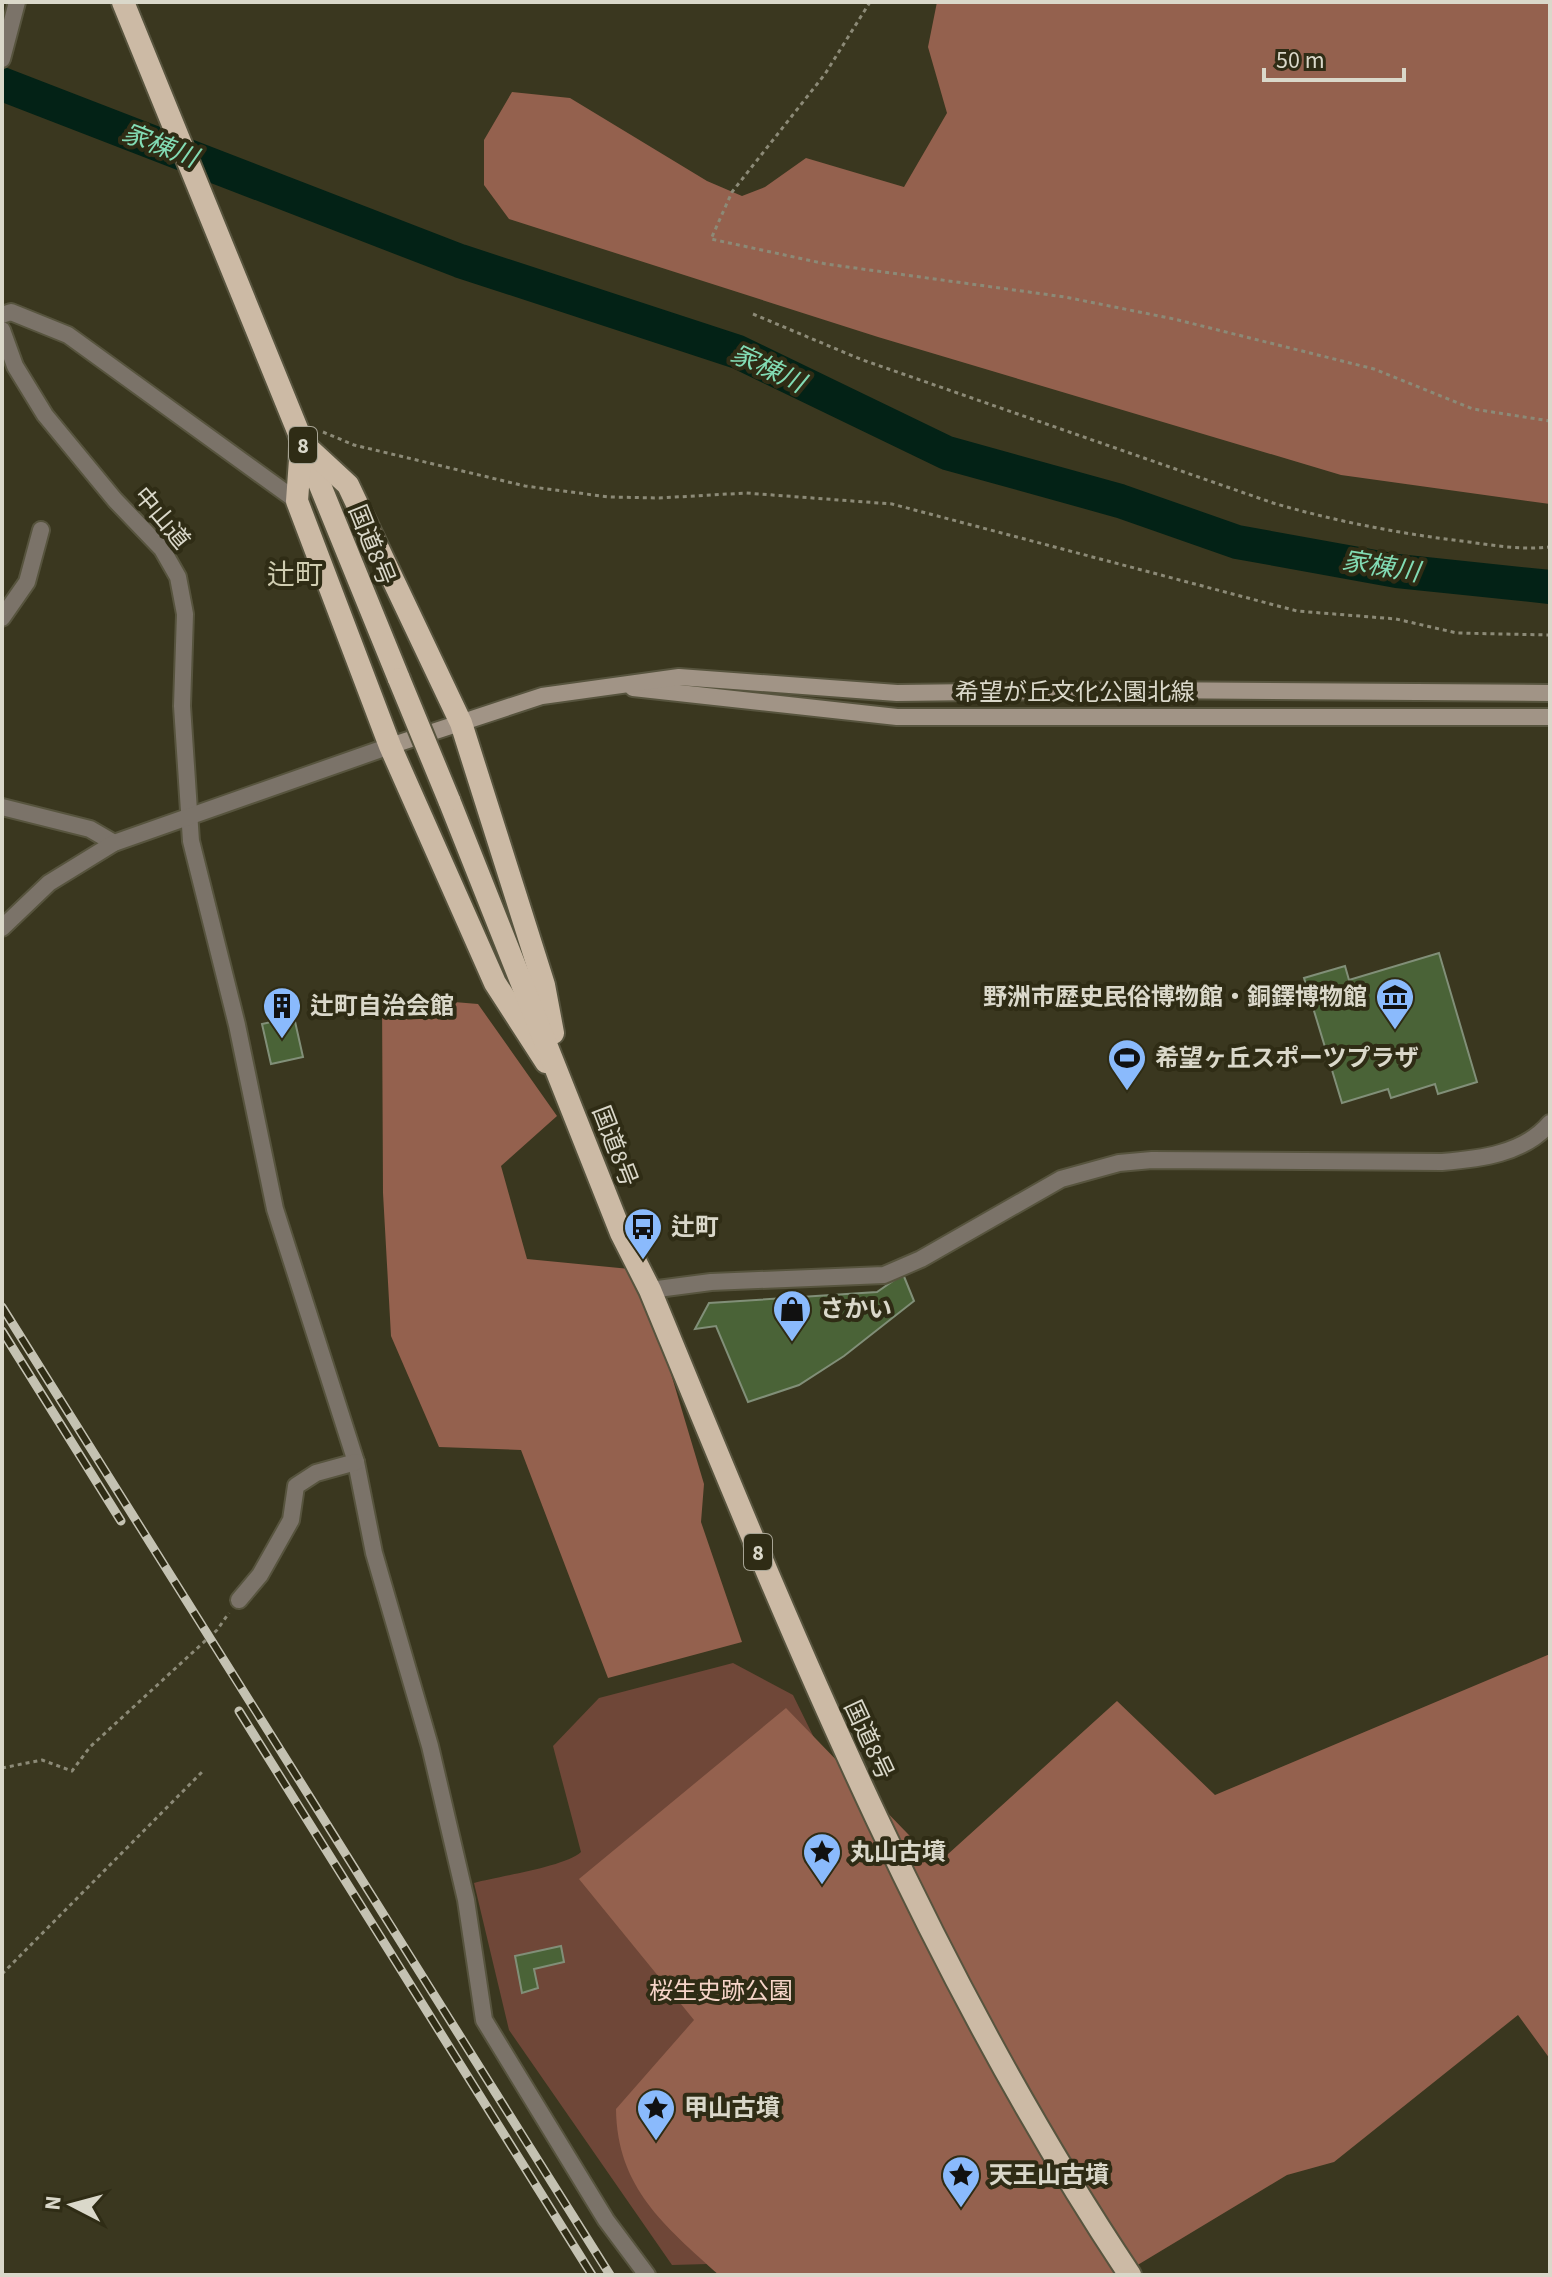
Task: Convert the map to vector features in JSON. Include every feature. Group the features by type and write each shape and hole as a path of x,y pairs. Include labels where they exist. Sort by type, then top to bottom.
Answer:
{"highway":[{"name":"国道8号","path":"123,2 449,800 621,1233 650,1290 823,1702 939,1947 1043,2136 1130,2275"},
{"path":"297,431 297,501 390,746 495,983 528,1039 563,1083"},
{"path":"297,431 348,485 461,723 544,985 563,1083"}],"main road":[{"name":"希望が丘文化公園北線","path":"390,746 542,696 602,685 679,677 897,693 1141,690 1550,693"},
{"name":"希望が丘文化公園北線","path":"602,685 897,717 1550,717"}],"street":[{"path":"5,53 17,2"},
{"path":"2,8 13,23"},
{"path":"2,315 11,312 68,335 297,501"},
{"name":"中山道","path":"2,330 15,366 45,415 115,500 162,549 178,577 185,614 182,706 190,818 206,909 237,1025 275,1209 356,1462 374,1553 430,1746 466,1900 484,2020 606,2220 647,2275"},
{"path":"2,618 27,582 41,530"},
{"path":"2,928 49,883 114,843 390,746"},
{"path":"2,807 90,829 114,843"},
{"path":"650,1290 711,1282 884,1275 921,1259 1061,1179 1119,1163 1152,1160 1442,1162 1488,1158 1548,1129"},
{"path":"239,1600 260,1575 291,1520 296,1486 316,1473 356,1462"}],"path":[{"path":"870,2 825,74 732,192 711,239 826,264 1065,297 1174,319 1374,369 1473,409 1550,421"},
{"path":"753,314 860,359 1330,520 1415,536 1529,549 1550,547"},
{"path":"297,431 525,486 609,497 659,498 746,493 892,504 1297,611 1396,619 1457,633 1550,635"},
{"path":"2,1768 42,1760 72,1771 90,1747 217,1630 239,1600"},
{"path":"2,1974 202,1772"}],"green space":[{"path":"937,2 1550,2 1550,504 1341,475 878,337 509,219 484,185 484,140 512,92 570,98 707,181 742,196 765,187 806,158 904,187 947,113 928,47"},
{"path":"382,996 478,1004 557,1116 501,1166 527,1259 640,1270 704,1484 701,1522 742,1642 608,1678 521,1450 439,1447 391,1336 383,1193"},
{"path":"1550,1654 1550,2059 1518,2015 1334,2162 1287,2175 1121,2275 719,2275 663,2222 635,2183 618,2137 616,2109 694,2020 579,1879 786,1708 937,1864 1117,1701 1215,1795"},
{"name":"桜生史跡公園","path":"733,1663 793,1695 1015,2146 777,2275 744,2263 672,2265 509,2030 474,1883 547,1867 581,1852 553,1746 599,1698"}],"building":[{"path":"1439,953 1477,1082 1438,1094 1435,1084 1391,1098 1388,1089 1342,1103 1304,978 1345,966 1349,980"},
{"name":"辻町自治会館","path":"294,1017 303,1057 271,1064 262,1024"},
{"name":"さかい","path":"903,1274 914,1301 844,1356 799,1385 748,1402 716,1326 695,1329 709,1303 877,1292"},
{"path":"561,1946 564,1962 534,1969 538,1988 522,1993 515,1956"}],"waterway":[{"name":"家棟川","path":"2,84 460,261 738,352 947,453 1120,501 1237,542 1397,571 1550,587"}],"railway":[{"path":"2,1307 610,2275"},
{"path":"2,1331 121,1521"},
{"path":"239,1711 592,2275"}],"place":[{"name":"野洲市歴史民俗博物館・銅鐸博物館","path":"1395,1031"},
{"name":"辻町自治会館","path":"282,1040"},
{"name":"希望ヶ丘スポーツプラザ","path":"1127,1092"},
{"name":"辻町","path":"643,1261"},
{"name":"さかい","path":"792,1343"},
{"name":"丸山古墳","path":"822,1886"},
{"name":"甲山古墳","path":"656,2142"},
{"name":"天王山古墳","path":"961,2209"}],"district":[{"name":"辻町","path":"295,574"}]}
